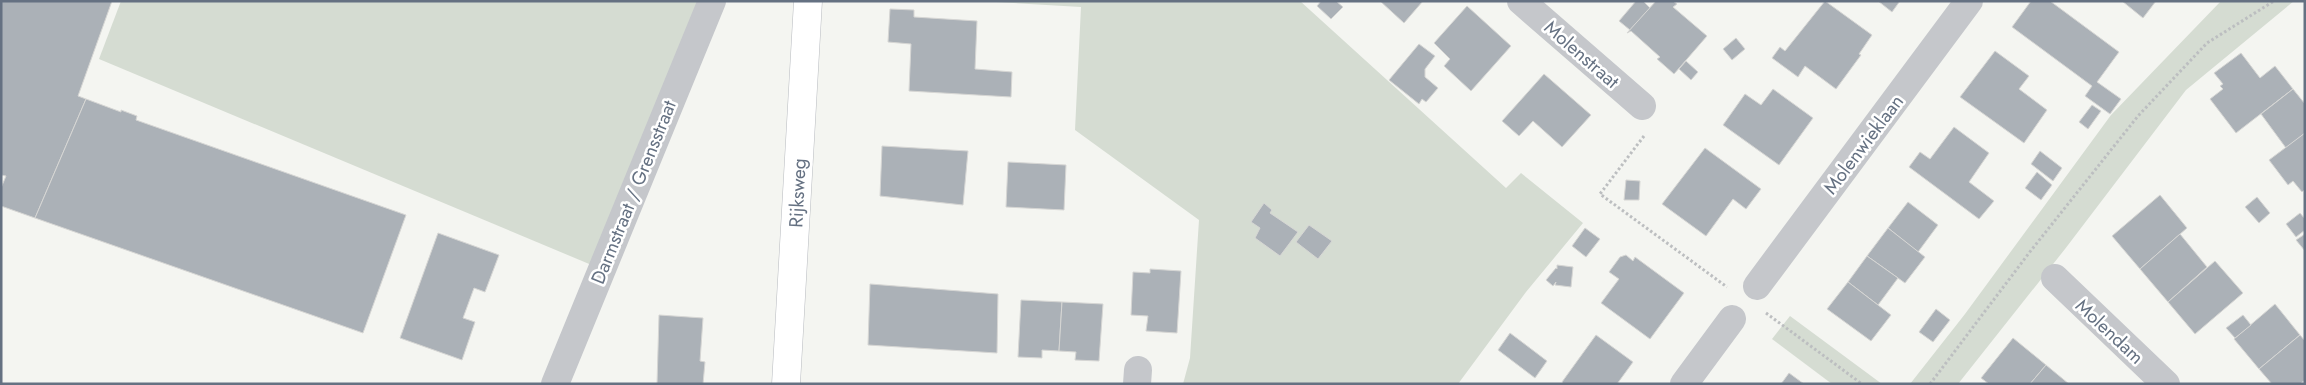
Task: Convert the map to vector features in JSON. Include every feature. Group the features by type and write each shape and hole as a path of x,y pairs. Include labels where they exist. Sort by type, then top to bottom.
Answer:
{"main road":[{"name":"Rijksweg","path":"786,384 808,1"}],"street":[{"name":"Darmstraat / Grensstraat","path":"555,384 712,1"},
{"name":"Molenstraat","path":"1521,1 1642,106"},
{"name":"Molenwieklaan","path":"1750,295 1968,1"},
{"name":"Molendam","path":"2055,278 2166,384"},
{"path":"1684,384 1732,319"}],"path":[{"path":"1930,384 2029,253 2138,116 2207,43 2274,1"},
{"path":"1642,106 1651,118 1651,128 1600,194 1750,295 1862,384"}],"shaded area":[{"path":"121,1 699,1 594,266 99,59"},
{"path":"979,1 1300,1 1506,188 1521,173 1583,223 1526,292 1458,384 1183,384 1190,358 1199,220 1075,130 1081,7"},
{"path":"2221,1 2294,1 2186,90 2065,249 1958,384 1910,384 1965,314 2111,115"},
{"path":"1790,316 1882,384 1832,384 1772,339"}],"building":[{"path":"1,1 112,1 78,96 86,99 35,218 1,206 1,188 6,176 1,175"},
{"path":"1321,1 1336,1 1343,7 1331,19 1317,6"},
{"path":"1380,1 1423,1 1404,23"},
{"path":"1636,1 1643,1 1650,8 1630,30 1619,21"},
{"path":"1656,1 1673,1 1677,4 1673,7 1707,36 1674,74 1657,59 1660,57 1631,31 1627,33"},
{"path":"1825,1 1872,35 1859,54 1861,55 1836,89 1805,66 1798,77 1772,58 1780,47 1785,51"},
{"path":"1878,1 1900,1 1892,12"},
{"path":"2031,1 2050,1 2119,52 2097,82 2121,99 2110,114 2085,96 2092,86 2012,27"},
{"path":"2122,1 2156,1 2143,18"},
{"path":"1467,6 1511,46 1471,91 1444,66 1450,59 1434,43"},
{"path":"890,9 914,10 914,17 977,21 975,69 1012,72 1011,97 909,91 911,44 888,42"},
{"path":"1736,38 1745,49 1732,60 1723,49"},
{"path":"1419,44 1435,56 1425,69 1425,77 1438,88 1426,102 1422,99 1419,104 1389,80"},
{"path":"1995,51 2029,76 2019,89 2047,110 2024,143 1960,97"},
{"path":"2241,53 2260,78 2275,66 2293,89 2236,133 2210,99 2223,89 2220,86 2223,84 2214,73"},
{"path":"1686,61 1698,72 1691,80 1679,69"},
{"path":"1544,74 1591,115 1562,147 1533,121 1519,136 1502,121"},
{"path":"1773,89 1813,118 1779,165 1723,125 1745,94 1761,105"},
{"path":"2293,89 2305,104 2305,133 2286,148 2261,114"},
{"path":"86,99 137,116 136,120 406,215 363,333 35,218"},
{"path":"2092,105 2101,111 2088,129 2079,122"},
{"path":"1954,127 1989,153 1969,182 1994,201 1979,219 1909,167 1920,152 1930,159"},
{"path":"2305,133 2305,189 2302,192 2293,181 2288,185 2269,160"},
{"path":"882,146 968,151 963,205 880,196"},
{"path":"1705,148 1761,189 1746,209 1733,199 1706,236 1662,204"},
{"path":"2040,151 2062,168 2053,181 2031,164"},
{"path":"1008,162 1066,165 1064,210 1006,207"},
{"path":"2037,172 2052,185 2041,200 2025,188"},
{"path":"1626,180 1640,181 1639,200 1624,200"},
{"path":"2160,195 2187,228 2140,269 2112,236"},
{"path":"2257,197 2270,213 2259,223 2245,207"},
{"path":"1908,202 1938,225 1918,252 1888,228"},
{"path":"1264,203 1272,210 1270,213 1298,232 1280,256 1255,238 1260,228 1251,222"},
{"path":"2300,213 2305,219 2305,230 2296,237 2286,224"},
{"path":"1309,225 1332,241 1318,259 1296,242"},
{"path":"1585,228 1600,239 1586,257 1572,246"},
{"path":"1888,228 1925,257 1905,283 1867,256"},
{"path":"438,233 499,255 485,292 474,288 463,318 475,322 462,360 400,338"},
{"path":"2180,234 2207,267 2168,302 2140,269"},
{"path":"2305,234 2305,251 2296,240"},
{"path":"1626,255 1633,261 1635,257 1684,293 1650,339 1601,303 1619,279 1609,272 1620,257"},
{"path":"1867,256 1898,278 1878,305 1848,282"},
{"path":"2215,261 2243,293 2195,334 2168,302"},
{"path":"1557,265 1573,267 1571,287 1555,285 1556,282 1553,286 1546,280 1557,269"},
{"path":"1150,269 1181,271 1177,333 1146,331 1148,316 1131,315 1133,272 1150,273"},
{"path":"1848,282 1891,315 1871,341 1827,309"},
{"path":"870,284 998,294 997,353 868,345"},
{"path":"1021,300 1062,302 1059,351 1042,350 1042,358 1018,357"},
{"path":"1062,302 1103,304 1099,361 1075,360 1076,352 1059,351"},
{"path":"2275,304 2300,335 2259,369 2234,339"},
{"path":"1936,309 1950,320 1933,342 1919,332"},
{"path":"659,315 703,318 700,361 705,362 703,384 657,384"},
{"path":"2243,315 2251,325 2235,338 2226,328"},
{"path":"1510,333 1547,361 1535,378 1498,350"},
{"path":"1596,335 1633,362 1617,384 1564,384 1562,382"},
{"path":"2300,335 2305,341 2305,380 2300,384 2272,384 2259,369"},
{"path":"2013,338 2046,365 2030,384 1989,384 1981,378"},
{"path":"2046,365 2069,384 2030,384"},
{"path":"1789,373 1804,384 1781,384"}]}
